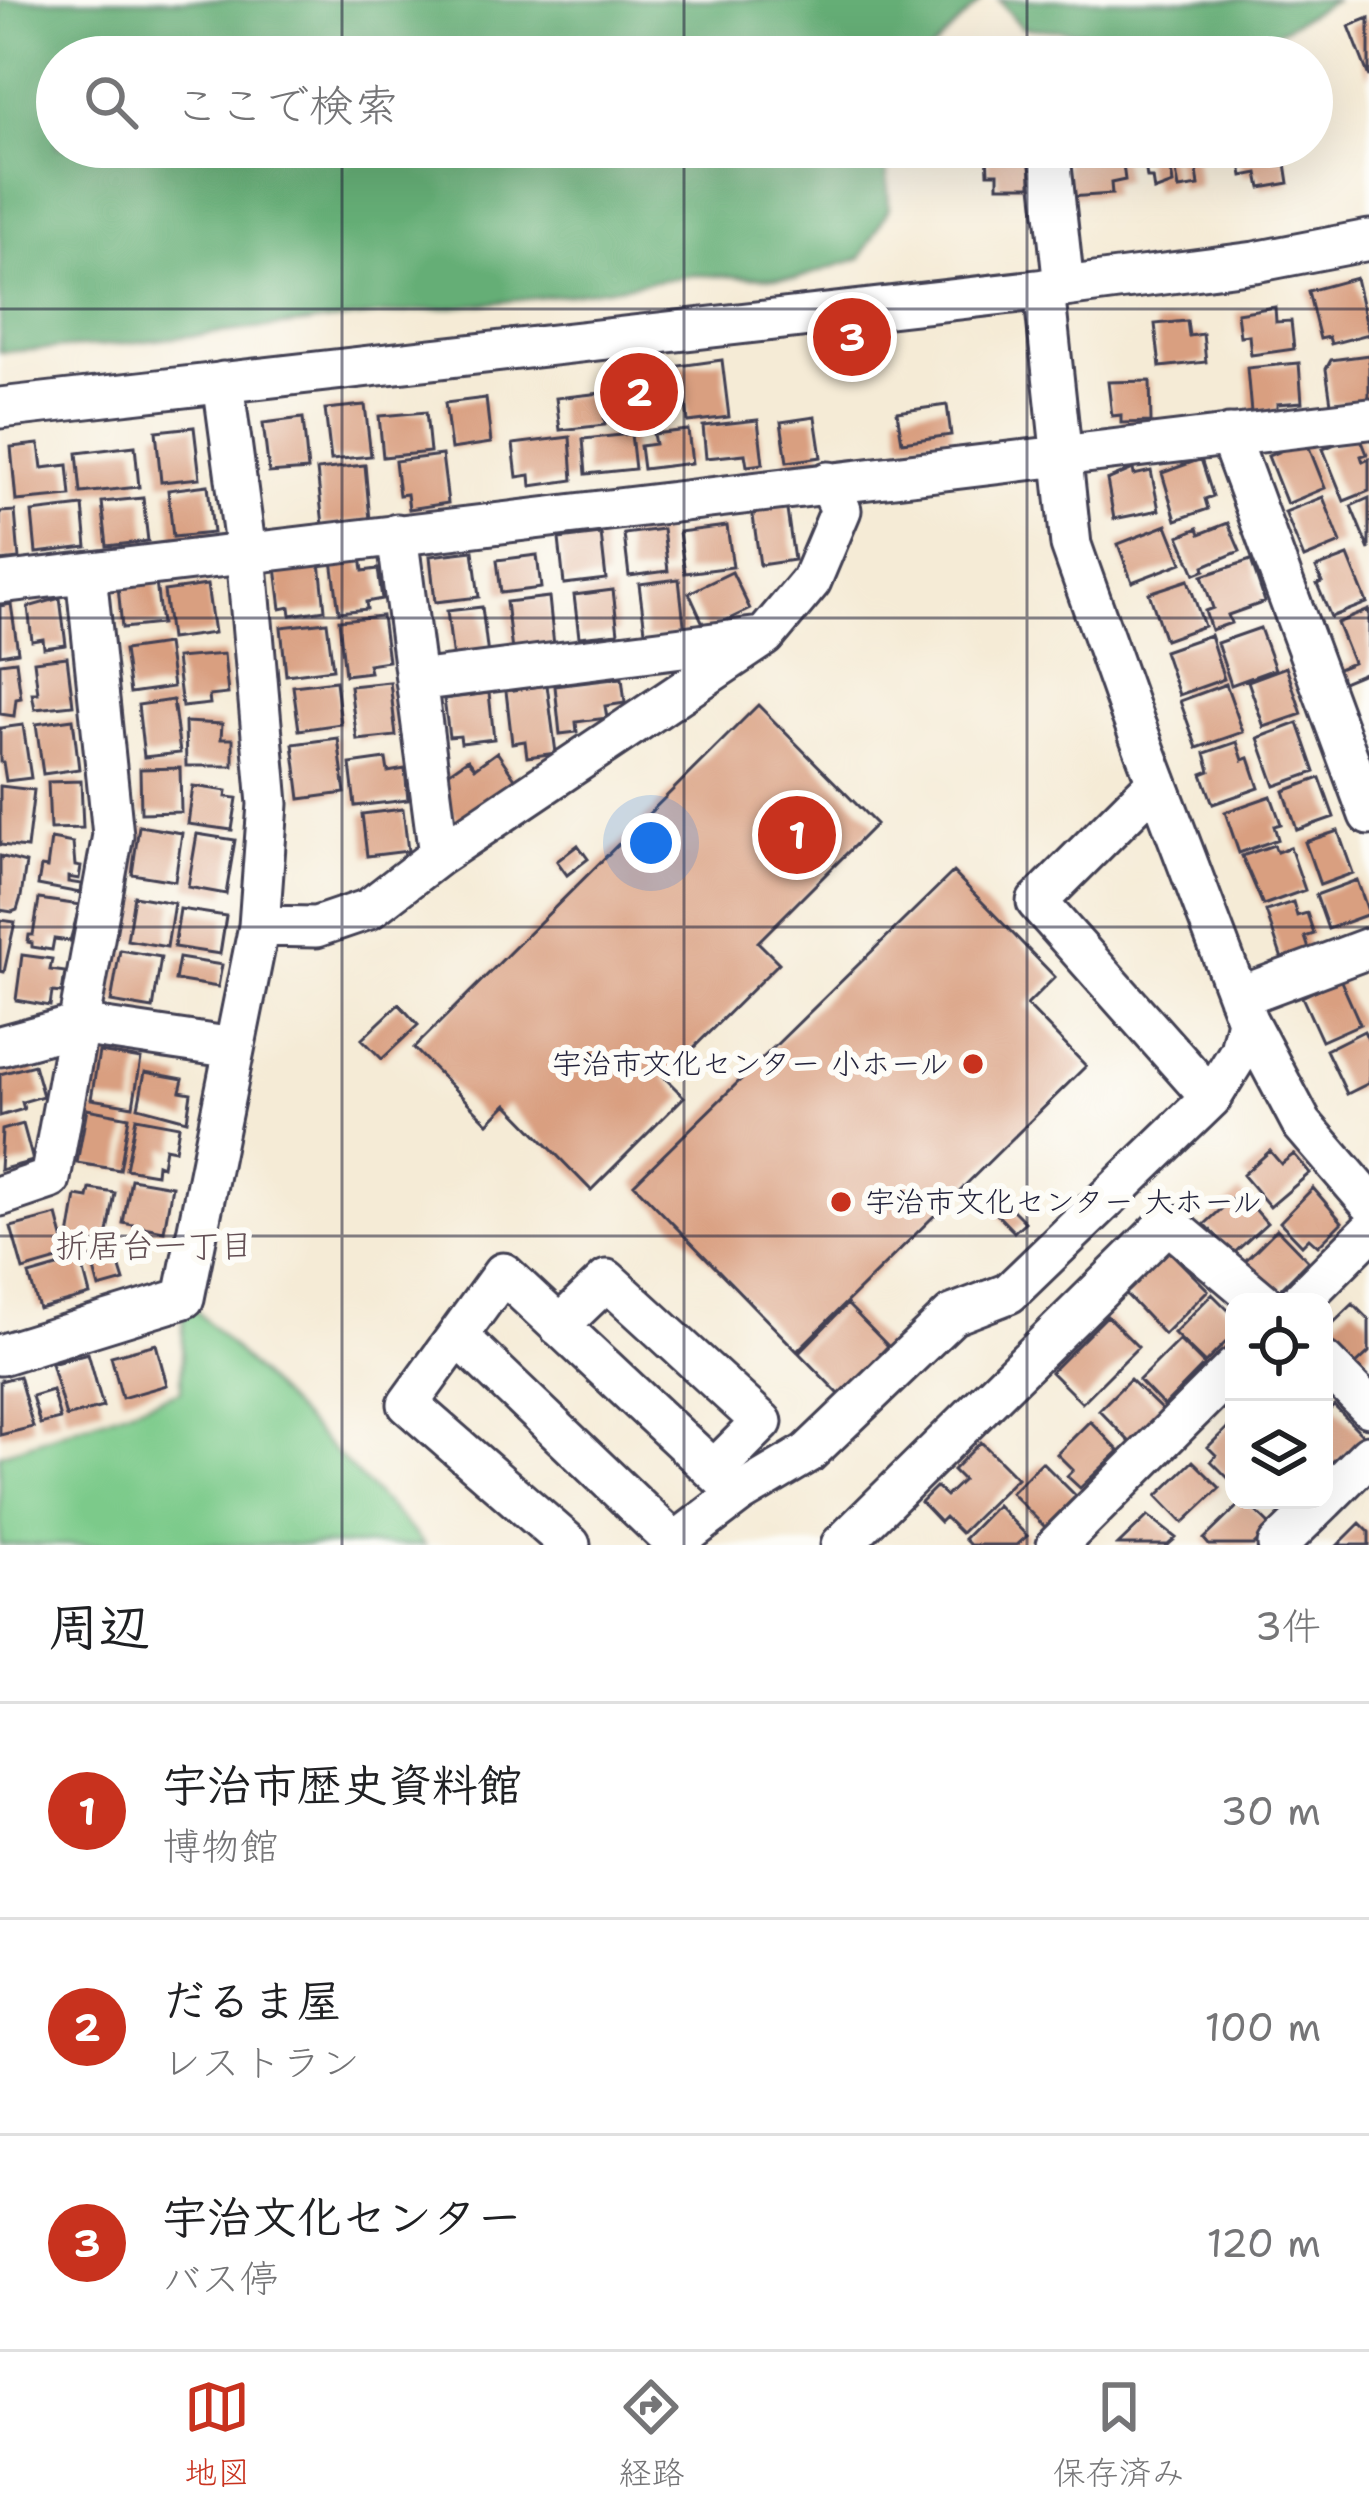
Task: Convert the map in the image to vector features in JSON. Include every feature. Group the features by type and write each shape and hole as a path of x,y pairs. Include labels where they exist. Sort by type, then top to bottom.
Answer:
{"street":[{"path":"1050,168 1061,454 1072,545 1242,1008 1302,1124 1369,1202"},
{"path":"0,408 1054,288 1255,262 1369,240"},
{"path":"0,1355 184,1298 259,926 268,804 247,553 223,382"},
{"path":"0,583 1369,419"},
{"path":"1229,435 1369,815"},
{"path":"259,926 316,927 369,909 439,855 765,636 812,581 841,510 828,482"},
{"path":"397,534 439,855"},
{"path":"0,1196 50,1179 113,835 86,572"},
{"path":"416,681 765,636"},
{"path":"1157,782 1036,902 1211,1098"},
{"path":"1242,1008 1369,948"},
{"path":"726,1482 808,1453 952,1315 1009,1293 1211,1098 1240,1051 1242,1008"},
{"path":"0,1046 78,1024 234,1048"},
{"path":"841,1545 1168,1223 1251,1293"},
{"path":"1309,1293 1369,1232"},
{"path":"570,1545 408,1404 503,1274 726,1482"},
{"path":"458,1336 673,1544 726,1482 762,1422 607,1280 559,1326"},
{"path":"1333,1371 1369,1407"},
{"path":"1057,1545 1225,1377"},
{"path":"1333,1491 1369,1455"},
{"path":"1278,1545 1315,1509"}],"green space":[{"path":"0,0 982,0 946,36 36,36 36,168 886,168 889,208 861,258 796,279 694,275 566,295 100,346 0,352"},
{"path":"999,0 1336,0 1269,36 1083,36 1082,32 1022,28"},
{"path":"184,1298 425,1545 0,1545 0,1454 181,1391"}],"building":[{"path":"1369,18 1369,77 1349,26"},
{"path":"988,168 1031,168 1031,186 998,186 998,173 988,173"},
{"path":"1066,168 1123,168 1125,180 1111,183 1112,194 1069,197"},
{"path":"1146,168 1171,168 1173,184 1154,191 1152,178 1147,178"},
{"path":"1176,168 1197,168 1199,186 1179,189"},
{"path":"1242,168 1287,168 1289,183 1261,188 1258,173 1243,176"},
{"path":"1356,278 1369,334 1331,344 1329,337 1320,339 1308,291"},
{"path":"1275,307 1276,322 1291,321 1294,349 1251,355 1249,335 1240,336 1237,313"},
{"path":"1187,321 1189,336 1203,334 1206,362 1160,367 1155,324"},
{"path":"1369,355 1369,399 1331,403 1326,369 1331,360"},
{"path":"722,360 729,417 688,422 685,391 676,392 672,367"},
{"path":"1299,363 1302,402 1251,413 1247,368"},
{"path":"658,378 665,423 629,428 626,409 615,411 611,386"},
{"path":"1150,381 1151,422 1121,423 1121,415 1112,416 1108,382"},
{"path":"602,393 605,425 560,430 556,398"},
{"path":"486,398 491,443 451,449 445,403"},
{"path":"365,405 371,456 331,460 325,409"},
{"path":"947,405 951,435 902,442 897,412"},
{"path":"426,412 430,452 383,457 379,416"},
{"path":"815,417 821,457 787,462 781,422"},
{"path":"303,418 308,470 269,473 263,423"},
{"path":"758,420 763,464 747,466 745,454 706,458 703,426"},
{"path":"194,427 200,478 161,482 156,431"},
{"path":"688,430 692,463 643,469 640,446 655,444 653,434"},
{"path":"631,434 635,469 586,474 583,439"},
{"path":"1359,434 1367,454 1361,456 1363,462 1369,459 1369,491 1344,501 1323,449"},
{"path":"570,437 573,480 531,486 530,475 517,477 513,444"},
{"path":"1306,440 1325,488 1287,504 1268,456"},
{"path":"39,444 42,468 68,465 71,496 16,501 11,447"},
{"path":"135,446 139,487 81,493 77,453"},
{"path":"442,455 448,503 409,509 407,494 399,495 395,461"},
{"path":"1201,459 1213,496 1205,499 1208,509 1176,520 1162,473"},
{"path":"365,465 370,520 323,525 317,470"},
{"path":"1133,469 1134,475 1151,471 1159,510 1114,519 1107,480"},
{"path":"208,485 213,533 173,537 168,490"},
{"path":"1323,497 1341,543 1304,558 1285,512"},
{"path":"143,498 148,541 107,546 102,502"},
{"path":"1369,498 1369,550 1351,506"},
{"path":"786,503 794,560 760,565 752,509"},
{"path":"83,506 87,547 36,553 32,512"},
{"path":"15,511 19,559 0,561 0,512"},
{"path":"1228,523 1240,551 1195,574 1179,536"},
{"path":"1167,525 1182,563 1132,582 1118,544"},
{"path":"727,526 733,567 685,573 679,532"},
{"path":"663,529 668,571 629,576 624,534"},
{"path":"601,534 606,579 564,584 559,539"},
{"path":"473,551 479,597 435,602 430,556"},
{"path":"537,555 541,588 501,593 497,560"},
{"path":"361,556 363,571 378,569 382,599 366,602 367,609 339,612 332,560"},
{"path":"1348,556 1367,603 1331,617 1317,584 1322,582 1316,568"},
{"path":"1251,560 1265,602 1228,615 1231,623 1211,630 1205,611 1213,608 1202,576"},
{"path":"320,562 325,610 291,615 290,607 281,609 276,567"},
{"path":"732,572 750,609 706,630 689,593"},
{"path":"679,579 685,633 646,638 639,584"},
{"path":"1188,580 1204,626 1165,640 1149,593"},
{"path":"156,582 161,624 122,628 118,586"},
{"path":"207,585 214,633 170,639 164,591"},
{"path":"613,590 618,633 579,637 574,595"},
{"path":"549,597 554,646 512,651 506,602"},
{"path":"60,598 66,645 44,648 43,639 32,641 28,607"},
{"path":"11,604 18,652 0,655 0,606"},
{"path":"482,607 488,656 453,660 447,611"},
{"path":"1369,610 1369,671 1338,684 1333,671 1353,663 1337,623"},
{"path":"382,616 388,661 368,664 370,672 345,675 339,620"},
{"path":"327,622 333,669 286,675 281,627"},
{"path":"1260,628 1275,669 1231,685 1217,643"},
{"path":"1210,635 1224,679 1179,695 1164,651"},
{"path":"167,644 173,687 130,693 124,650"},
{"path":"224,654 228,694 209,696 210,704 182,707 176,658"},
{"path":"67,657 73,705 35,709 34,661"},
{"path":"16,661 21,698 16,699 14,716 0,714 0,663"},
{"path":"1286,667 1302,714 1264,727 1248,681"},
{"path":"622,678 625,703 605,706 607,718 576,722 577,732 560,734 555,686"},
{"path":"336,681 341,724 299,730 293,686"},
{"path":"390,682 396,736 357,740 350,686"},
{"path":"1226,684 1243,732 1197,748 1180,701"},
{"path":"547,685 556,753 527,757 525,741 512,743 506,691"},
{"path":"489,693 494,739 461,743 460,736 449,737 444,699"},
{"path":"173,700 180,753 144,757 138,705"},
{"path":"758,705 876,824 758,942 779,963 664,1077 684,1097 591,1190 507,1104 488,1123 414,1048"},
{"path":"73,719 79,769 43,774 36,724"},
{"path":"185,722 222,724 221,739 233,739 233,766 186,766"},
{"path":"1298,723 1315,772 1275,786 1258,738"},
{"path":"23,725 31,778 6,781 0,762 0,728"},
{"path":"338,738 345,793 300,799 293,744"},
{"path":"1237,742 1243,760 1249,758 1259,788 1213,804 1202,774 1210,771 1205,753"},
{"path":"497,752 518,783 460,824 439,793 438,780 468,759 475,768"},
{"path":"386,759 388,772 405,769 408,800 355,806 350,764"},
{"path":"180,768 181,812 141,813 140,769"},
{"path":"1320,778 1334,817 1297,830 1284,791"},
{"path":"81,781 83,828 50,829 48,782"},
{"path":"0,786 34,790 27,848 0,845"},
{"path":"193,786 227,791 226,797 237,798 232,830 188,824"},
{"path":"1271,796 1281,824 1274,826 1278,839 1239,853 1225,812"},
{"path":"403,809 408,851 367,856 362,814"},
{"path":"139,826 182,833 175,881 132,874"},
{"path":"1338,831 1353,873 1320,885 1305,842"},
{"path":"197,834 235,840 226,894 188,887"},
{"path":"51,839 73,843 75,866 81,867 79,879 68,877 68,882 81,884 80,893 38,885 41,867 47,868"},
{"path":"578,845 588,859 567,875 557,861"},
{"path":"1274,845 1277,852 1290,847 1305,890 1263,905 1242,856"},
{"path":"0,856 26,863 21,897 12,912 0,910"},
{"path":"953,872 1055,977 1027,1005 1086,1066 797,1351 634,1184"},
{"path":"1357,880 1369,914 1328,929 1316,895"},
{"path":"134,896 174,903 167,947 127,940"},
{"path":"39,899 80,905 70,941 54,939 52,950 28,942"},
{"path":"1293,902 1297,916 1307,913 1314,934 1305,937 1309,949 1282,959 1266,911"},
{"path":"180,909 226,916 220,954 174,947"},
{"path":"0,920 15,922 4,972 0,971"},
{"path":"120,950 161,957 153,1009 111,1002"},
{"path":"22,955 52,959 50,970 65,972 62,993 52,992 50,1006 16,1000"},
{"path":"179,958 222,965 218,987 175,980"},
{"path":"1340,979 1360,1024 1322,1041 1302,997"},
{"path":"399,1004 418,1025 382,1059 362,1039"},
{"path":"1364,1031 1369,1042 1369,1083 1347,1094 1326,1050"},
{"path":"99,1052 141,1059 133,1106 91,1099"},
{"path":"34,1065 43,1096 22,1102 24,1109 0,1116 0,1074"},
{"path":"145,1072 183,1079 180,1091 191,1093 187,1120 138,1107"},
{"path":"87,1109 129,1117 120,1170 77,1163"},
{"path":"136,1118 179,1126 175,1150 165,1148 156,1174 126,1169"},
{"path":"23,1124 33,1161 0,1170 2,1130"},
{"path":"1270,1151 1281,1164 1294,1154 1310,1173 1270,1207 1243,1175"},
{"path":"131,1179 172,1186 164,1231 123,1223"},
{"path":"1313,1188 1342,1222 1318,1246 1309,1238 1302,1245 1280,1222"},
{"path":"90,1189 115,1193 105,1250 68,1243 76,1196 88,1198"},
{"path":"1240,1192 1267,1223 1233,1254 1205,1224"},
{"path":"999,1196 1025,1222 1014,1232 989,1206"},
{"path":"57,1215 68,1257 23,1270 11,1227"},
{"path":"1277,1229 1308,1261 1276,1293 1242,1264"},
{"path":"1168,1250 1208,1290 1164,1334 1125,1293"},
{"path":"115,1252 124,1281 99,1288 91,1258"},
{"path":"81,1260 90,1295 39,1309 29,1275"},
{"path":"1212,1294 1225,1307 1225,1343 1205,1363 1174,1333"},
{"path":"847,1304 888,1346 840,1395 799,1353"},
{"path":"1353,1304 1369,1320 1369,1352 1352,1368 1333,1348 1333,1323"},
{"path":"1107,1316 1138,1347 1082,1403 1051,1372"},
{"path":"1179,1340 1204,1365 1164,1406 1139,1380"},
{"path":"156,1344 167,1385 122,1398 111,1356"},
{"path":"88,1353 103,1407 66,1417 51,1363"},
{"path":"19,1376 33,1427 0,1435 0,1381"},
{"path":"1130,1379 1163,1411 1131,1443 1099,1410"},
{"path":"52,1390 60,1419 40,1424 32,1396"},
{"path":"1333,1407 1364,1436 1333,1466"},
{"path":"1090,1421 1119,1451 1080,1488 1067,1476 1073,1470 1057,1454"},
{"path":"1225,1430 1225,1475 1211,1461 1216,1455 1208,1447"},
{"path":"981,1442 1017,1478 961,1533 945,1517 940,1522 921,1502 936,1487 946,1496 963,1480 953,1470"},
{"path":"1193,1461 1220,1488 1183,1523 1157,1496"},
{"path":"1042,1462 1076,1496 1045,1527 1011,1493"},
{"path":"997,1505 1027,1536 1017,1545 970,1545 964,1539"},
{"path":"1235,1509 1253,1509 1272,1527 1254,1545 1209,1545 1204,1539"},
{"path":"1148,1516 1176,1538 1168,1545 1118,1545"},
{"path":"1360,1523 1369,1532 1369,1545 1338,1545"}],"place":[{"name":"宇治文化センター","path":"852,337"},
{"name":"だるま屋","path":"639,392"},
{"name":"宇治市歴史資料館","path":"797,835"},
{"name":"宇治市文化センター 小ホール","path":"973,1064"},
{"name":"宇治市文化センター 大ホール","path":"841,1202"}],"district":[{"name":"折居台一丁目","path":"154,1245"}]}
